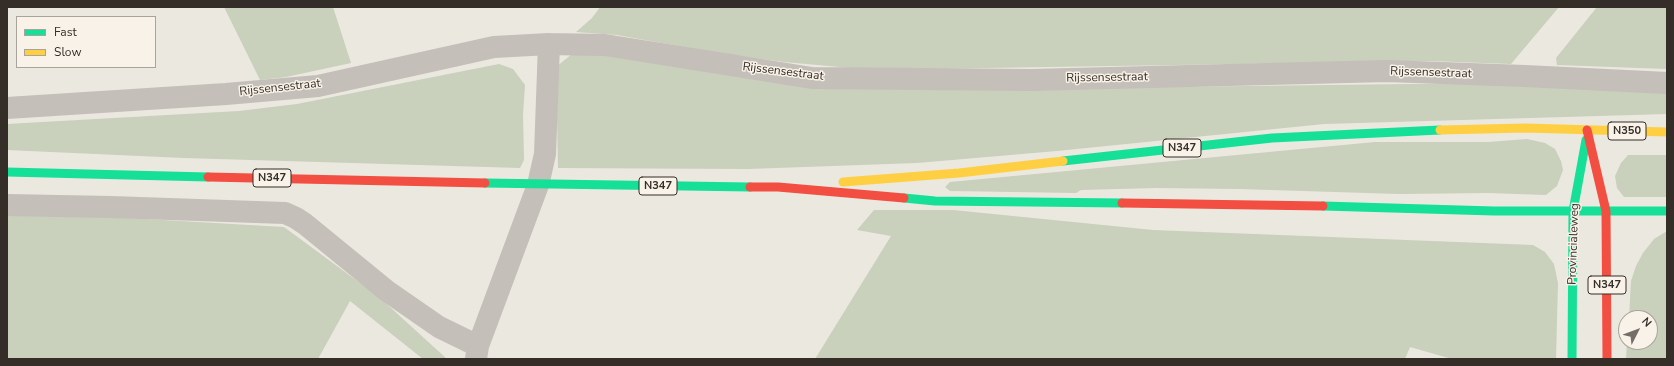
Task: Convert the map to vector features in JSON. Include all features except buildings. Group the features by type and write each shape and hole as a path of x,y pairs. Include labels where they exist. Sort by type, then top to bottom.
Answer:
{"main road":[{"name":"N347","path":"778,187 960,173 1272,138 1450,129 1525,128 1587,130 1606,211 1607,359"},
{"name":"N350","path":"1587,130 1667,132"},
{"name":"Provincialeweg","path":"1572,359 1572,211 1587,130"},
{"name":"N347","path":"7,172 538,184 778,187 935,201 1234,204 1572,211"},
{"path":"1572,211 1667,210"}],"street":[{"name":"Rijssensestraat","path":"7,108 226,94 318,86 494,47 549,44 605,45 812,78 1030,80 1386,71 1667,83"},
{"path":"7,205 111,206 285,213 305,224 387,291 477,352 538,184 545,154 549,44"}],"green space":[{"path":"224,7 333,7 351,63 286,77 260,80"},
{"path":"600,7 1559,7 1511,64 1430,61 923,69 851,68 784,62 717,53 617,35 576,32 592,18"},
{"path":"1597,7 1667,7 1667,69 1557,65 1556,58"},
{"path":"572,54 624,56 999,89 1496,83 1667,92 1667,114 1324,124 1057,151 917,163 748,169 558,168 556,67"},
{"path":"499,64 513,69 525,85 523,115 524,160 520,168 184,158 7,150 7,124 239,111 297,104"},
{"path":"1527,139 1545,143 1555,149 1561,161 1563,170 1557,186 1546,195 1488,193 1399,194 1156,188 1081,190 1076,193 950,191 945,187 950,182 1375,142 1488,142"},
{"path":"1628,155 1667,155 1667,197 1624,197 1617,188 1615,176 1621,163"},
{"path":"874,210 953,210 1153,230 1533,245 1545,252 1554,264 1558,283 1556,359 1452,359 1410,347 1405,359 815,359 891,236 857,230"},
{"path":"7,211 284,227 379,297 447,359 423,359 350,301 318,359 7,359"},
{"path":"1667,231 1667,359 1626,359 1627,350 1658,350 1658,310 1629,310 1631,281 1636,266 1643,253 1654,239"}],"traffic: fast":[{"path":"1063,161 1272,138 1440,130"},
{"path":"1572,359 1573,211 1586,140"},
{"path":"7,172 208,177"},
{"path":"485,183 750,187"},
{"path":"904,198 935,201 1122,203"},
{"path":"1323,206 1494,211 1667,211"}],"traffic: slow":[{"path":"1440,130 1525,128 1667,132"},
{"path":"843,182 959,173 1063,161"}],"traffic: jam":[{"path":"1587,130 1606,211 1607,359"},
{"path":"208,177 485,183"},
{"path":"750,187 778,187 904,198"},
{"path":"1122,203 1323,206"}]}
